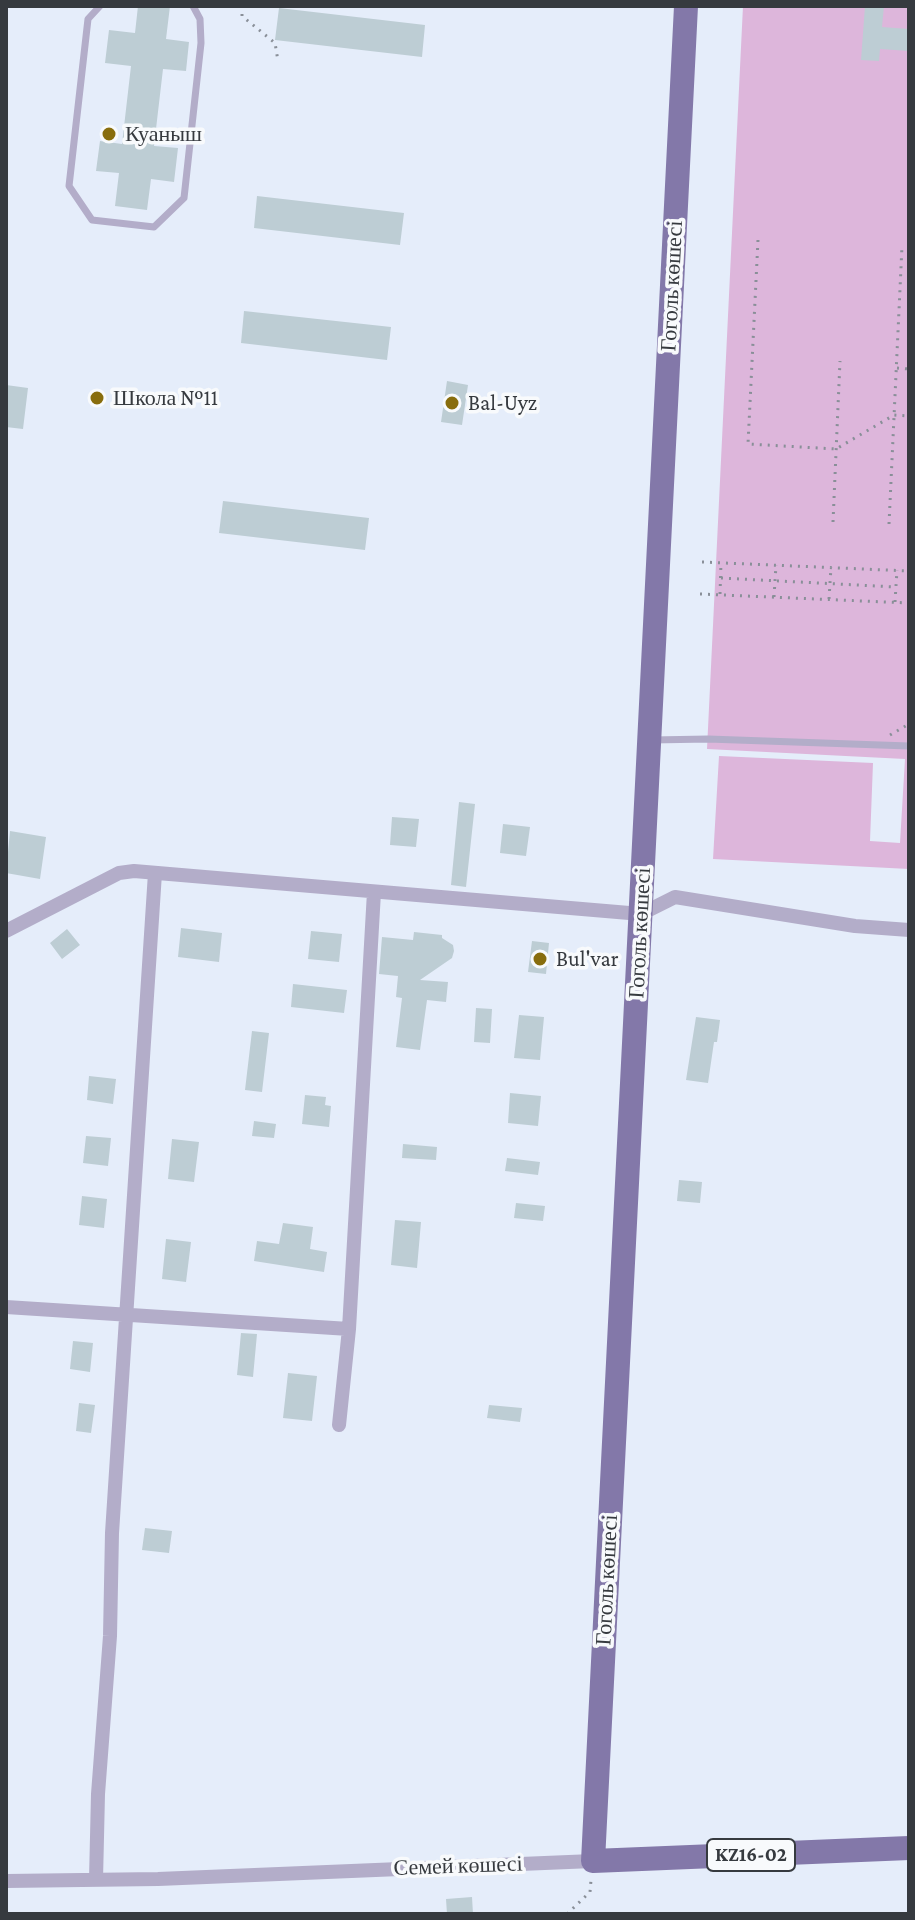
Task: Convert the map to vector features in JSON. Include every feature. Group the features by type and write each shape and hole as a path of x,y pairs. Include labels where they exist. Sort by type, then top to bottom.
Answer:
{"main road":[{"name":"Гоголь көшесі","path":"593,1861 686,6"},
{"name":"Семей көшесі","path":"593,1861 909,1848"}],"street":[{"path":"6,931 119,873 134,871 641,914 675,897 855,926 909,930"},
{"path":"96,1880 98,1794 110,1636 112,1533 155,873"},
{"path":"339,1425 349,1329 374,892"},
{"path":"6,1307 349,1329"},
{"name":"Семей көшесі","path":"6,1881 593,1861"}],"lane":[{"path":"100,6 88,19 69,186 92,220 154,227 184,198 201,43 200,19 193,6"},
{"path":"649,740 909,746"}],"path":[{"path":"242,6 242,16 275,43 278,61"},
{"path":"758,240 748,444 836,449 894,415 909,416"},
{"path":"889,524 902,246"},
{"path":"833,522 840,361"},
{"path":"896,368 909,369"},
{"path":"702,562 909,571"},
{"path":"720,595 721,562"},
{"path":"774,597 776,565"},
{"path":"829,600 831,567"},
{"path":"895,603 897,570"},
{"path":"721,578 896,587"},
{"path":"700,594 909,603"},
{"path":"567,1914 590,1892 593,1861"}],"shaded area":[{"path":"743,6 909,6 909,869 713,859 719,756 873,763 870,841 900,843 905,759 707,749"}],"building":[{"path":"138,6 170,6 166,39 189,42 186,71 163,69 154,146 178,148 174,182 151,179 147,210 115,206 119,173 96,171 100,141 122,144 131,66 105,63 109,30 135,33"},
{"path":"865,6 884,6 882,27 909,29 909,51 880,49 879,61 861,60"},
{"path":"279,8 425,25 422,57 275,40"},
{"path":"257,196 404,213 400,245 254,228"},
{"path":"244,311 391,327 387,360 241,343"},
{"path":"447,381 468,385 462,425 441,422"},
{"path":"6,385 28,388 23,429 6,427"},
{"path":"223,501 369,518 365,550 219,533"},
{"path":"459,802 475,804 466,887 451,885"},
{"path":"392,817 419,819 416,847 390,845"},
{"path":"503,824 530,827 526,856 500,853"},
{"path":"10,831 46,837 40,879 6,873"},
{"path":"181,928 222,933 219,962 178,957"},
{"path":"67,929 80,945 62,959 50,943"},
{"path":"311,931 342,934 339,962 308,959"},
{"path":"414,932 442,935 453,945 454,951 452,958 420,980 448,982 446,1002 427,1000 420,1050 396,1047 402,998 396,997 398,976 379,974 382,937 413,940"},
{"path":"532,941 549,943 546,974 528,972"},
{"path":"293,984 347,990 344,1013 291,1007"},
{"path":"476,1008 492,1009 490,1043 474,1042"},
{"path":"519,1015 544,1017 540,1060 514,1058"},
{"path":"696,1017 720,1020 708,1083 686,1080"},
{"path":"252,1031 269,1033 262,1092 245,1090"},
{"path":"89,1076 116,1079 113,1104 87,1100"},
{"path":"510,1093 541,1096 538,1126 508,1123"},
{"path":"305,1095 326,1097 325,1105 331,1106 329,1127 302,1124"},
{"path":"254,1121 276,1124 274,1138 252,1136"},
{"path":"86,1136 111,1138 108,1166 83,1163"},
{"path":"172,1139 199,1142 194,1182 168,1179"},
{"path":"403,1144 437,1147 436,1160 402,1158"},
{"path":"507,1158 540,1162 538,1175 505,1171"},
{"path":"679,1180 702,1182 700,1203 677,1201"},
{"path":"82,1196 107,1199 104,1228 79,1225"},
{"path":"516,1203 545,1206 543,1221 514,1218"},
{"path":"395,1220 421,1222 417,1268 391,1265"},
{"path":"283,1223 313,1227 310,1249 327,1252 324,1272 254,1261 257,1241 279,1244"},
{"path":"166,1239 191,1242 186,1282 162,1279"},
{"path":"241,1333 257,1334 253,1377 237,1375"},
{"path":"73,1341 93,1343 90,1372 70,1369"},
{"path":"288,1373 317,1376 312,1421 283,1418"},
{"path":"79,1403 95,1405 91,1433 76,1431"},
{"path":"489,1405 522,1408 520,1422 487,1418"},
{"path":"145,1528 172,1531 169,1553 142,1550"},
{"path":"472,1897 473,1914 447,1914 446,1899"}],"place":[{"name":"Куаныш","path":"109,134"},
{"name":"Школа №11","path":"97,398"},
{"name":"Bal-Uyz","path":"452,403"},
{"name":"Bul'var","path":"540,959"}]}
